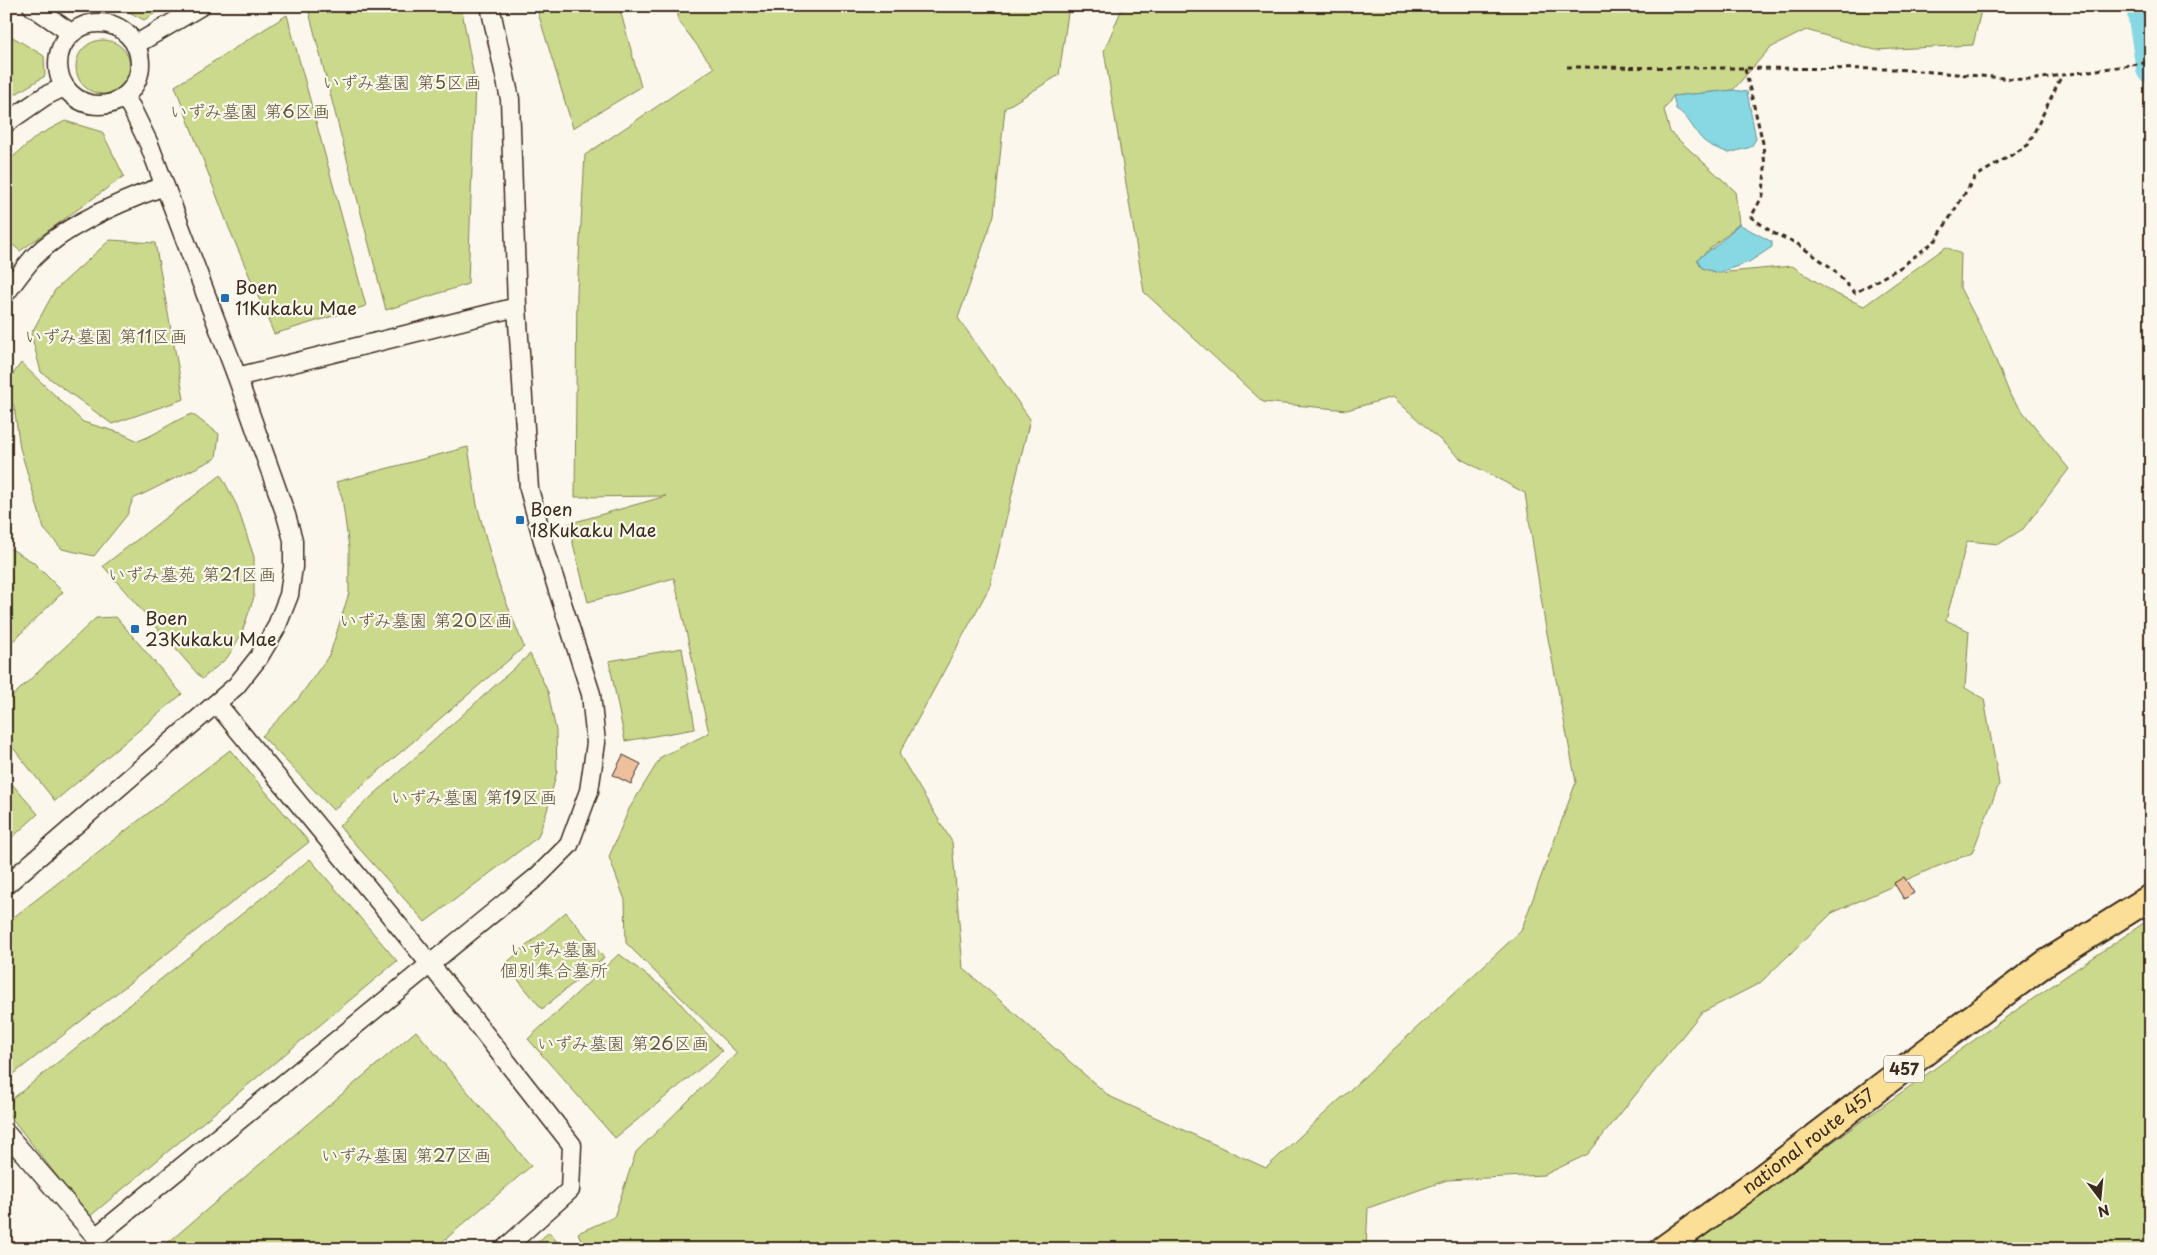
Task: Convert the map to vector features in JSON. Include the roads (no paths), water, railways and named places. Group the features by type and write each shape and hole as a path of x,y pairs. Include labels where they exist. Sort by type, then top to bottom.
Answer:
{"highway":[{"name":"national route 457","path":"1664,1249 1760,1180 1935,1045 2047,962 2151,897"}],"street":[{"path":"32,6 71,34"},
{"path":"136,45 201,6"},
{"path":"6,1133 101,1243 430,964 538,876 569,845 589,791 596,743 591,694 548,559 529,489 517,307 510,99 490,6"},
{"path":"93,23 106,23 118,27 128,34 136,45 140,67 138,79 123,98 104,105 93,105 73,97 64,87 57,67 58,55 63,43 71,34 81,27 93,23"},
{"path":"6,122 45,96 64,87"},
{"path":"6,886 236,686 259,657 276,628 289,595 293,567 293,540 286,514 149,144 131,107 123,98"},
{"path":"6,293 34,257 57,238 119,202 164,186"},
{"path":"237,378 517,307"},
{"path":"217,704 430,964 572,1145 570,1190 504,1249"}],"water":[{"path":"1733,90 1747,92 1756,139 1751,147 1729,153 1713,147 1704,141 1676,109 1673,96"},
{"path":"1739,224 1772,242 1772,247 1749,262 1718,273 1702,268 1697,259 1716,246"}],"waterway":[{"path":"2141,6 2151,69"}],"place":[{"name":"Boen 11Kukaku Mae","path":"225,298"},
{"name":"Boen 18Kukaku Mae","path":"520,520"},
{"name":"Boen 23Kukaku Mae","path":"135,629"}],"park label":[{"name":"いずみ墓園 第5区画","path":"402,83"},
{"name":"いずみ墓園 第6区画","path":"250,112"},
{"name":"いずみ墓園 第11区画","path":"106,337"},
{"name":"いずみ墓苑 第21区画","path":"192,575"},
{"name":"いずみ墓園 第20区画","path":"426,621"},
{"name":"いずみ墓園 第19区画","path":"474,798"},
{"name":"いずみ墓園 個別集合墓所","path":"554,960"},
{"name":"いずみ墓園 第26区画","path":"623,1044"},
{"name":"いずみ墓園 第27区画","path":"406,1156"}]}
